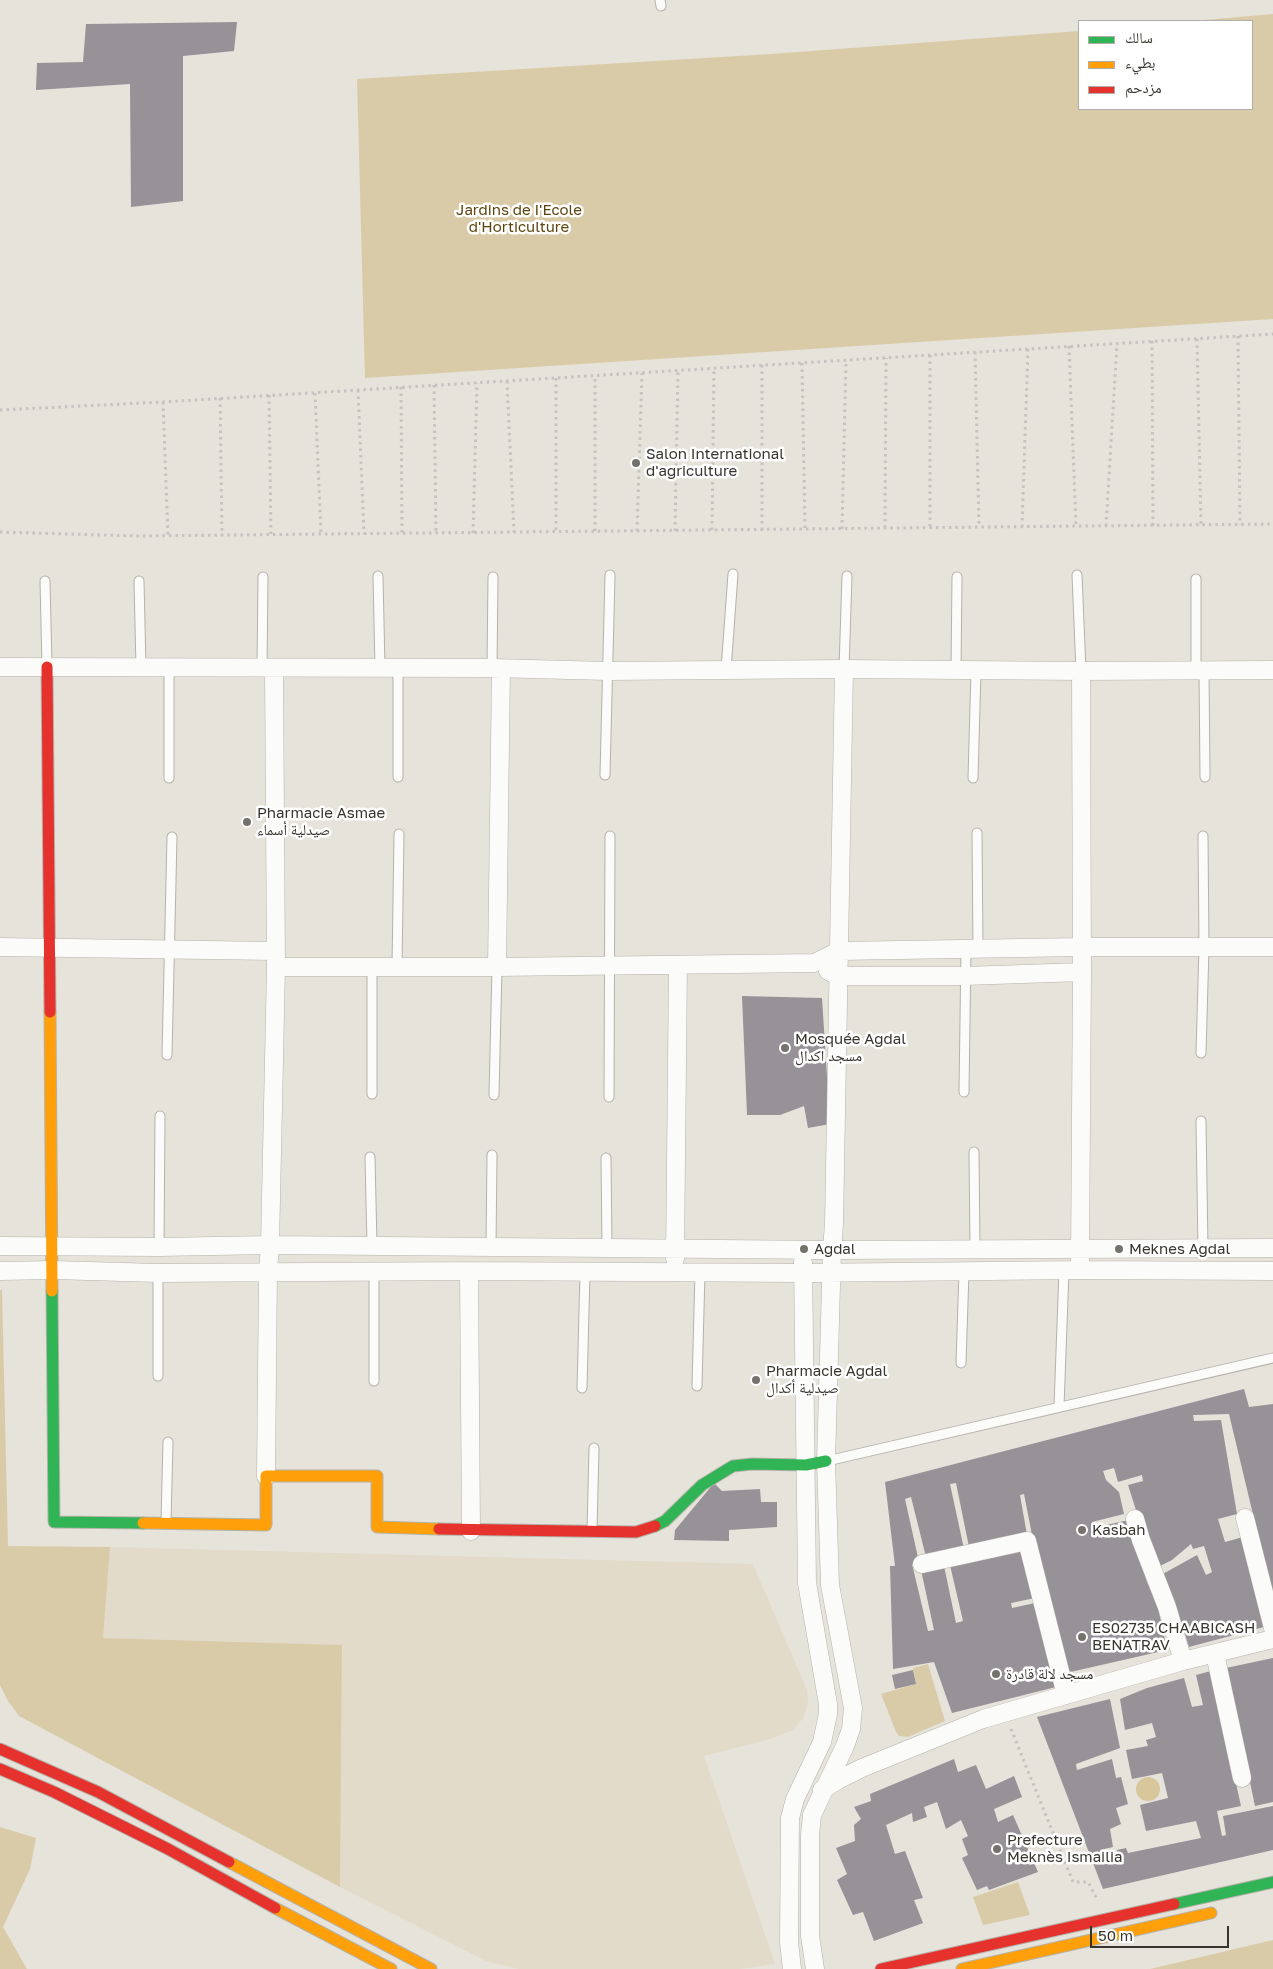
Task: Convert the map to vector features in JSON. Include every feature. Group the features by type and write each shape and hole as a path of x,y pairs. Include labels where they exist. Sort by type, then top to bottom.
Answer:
{"street":[{"path":"0,667 389,668 608,671 844,669 976,671 1273,670"},
{"path":"47,667 54,1522 266,1525 268,1271 276,959 268,668"},
{"path":"497,669 498,967"},
{"path":"815,1969 810,1936 810,1835 812,1815 845,1746 851,1728 853,1708 830,1585 826,1461 834,1214 844,669"},
{"path":"1072,1271 1080,1249 1082,972 1081,671"},
{"path":"0,947 170,950 372,968 814,964 838,976 965,976 1082,972"},
{"path":"814,964 838,951 1082,947 1273,947"},
{"path":"675,1272 678,965"},
{"path":"0,1246 159,1247 270,1245 674,1247 832,1250 1273,1248"},
{"path":"792,1969 789,1942 790,1818 795,1799 822,1742 826,1729 828,1704 807,1583 804,1249"},
{"path":"0,1271 53,1270 158,1273 268,1271 803,1273 1273,1271"},
{"path":"469,1271 470,1531"},
{"path":"266,1476 377,1476 377,1527 470,1531 636,1532 652,1528 665,1521 702,1485 733,1466 752,1464 806,1465 826,1461"},
{"path":"1245,1518 1273,1628"},
{"path":"1135,1520 1167,1607 1183,1662"},
{"path":"922,1564 1027,1541 1066,1694"},
{"path":"806,1776 807,1784 812,1788 823,1790 862,1768 983,1719 1066,1694 1273,1639"},
{"path":"1215,1654 1242,1778"},
{"path":"0,1749 98,1792 431,1969"},
{"path":"806,1776 821,1766 862,1768"},
{"path":"0,1768 54,1792 168,1849 253,1897 391,1969"},
{"path":"881,1969 1273,1882"},
{"path":"962,1969 1221,1911"}],"lane":[{"path":"726,670 732,574"},
{"path":"605,775 610,575"},
{"path":"1077,575 1081,671"},
{"path":"378,576 389,668 398,777"},
{"path":"844,669 847,576"},
{"path":"263,577 268,668"},
{"path":"493,577 497,669"},
{"path":"956,670 957,577"},
{"path":"1196,579 1204,776"},
{"path":"46,581 47,667"},
{"path":"140,581 141,668"},
{"path":"168,778 169,668"},
{"path":"974,778 976,671"},
{"path":"964,1092 965,976 972,949 977,833"},
{"path":"397,967 399,834"},
{"path":"609,1097 610,836"},
{"path":"1201,1052 1204,947 1203,836"},
{"path":"167,1055 172,837"},
{"path":"494,1095 498,967"},
{"path":"372,968 372,1094"},
{"path":"159,1247 160,1116"},
{"path":"1201,1121 1203,1249"},
{"path":"974,1152 975,1250"},
{"path":"491,1247 492,1155"},
{"path":"370,1157 372,1246"},
{"path":"606,1158 607,1247"},
{"path":"1059,1406 1072,1271"},
{"path":"374,1272 374,1381"},
{"path":"582,1388 585,1272"},
{"path":"697,1386 700,1272"},
{"path":"961,1363 964,1272"},
{"path":"158,1273 158,1376"},
{"path":"826,1461 1273,1358"},
{"path":"166,1524 168,1442"},
{"path":"592,1532 594,1448"}],"path":[{"path":"0,410 163,402 1273,334"},
{"path":"1238,336 1240,525"},
{"path":"1197,339 1201,525"},
{"path":"1152,341 1153,526"},
{"path":"1106,526 1116,344"},
{"path":"1069,346 1076,526"},
{"path":"1022,527 1028,349"},
{"path":"975,352 979,527"},
{"path":"930,355 930,528"},
{"path":"885,528 886,358"},
{"path":"842,529 846,360"},
{"path":"802,363 805,529"},
{"path":"762,365 762,530"},
{"path":"712,530 714,368"},
{"path":"674,530 678,370"},
{"path":"637,531 642,373"},
{"path":"594,531 595,375"},
{"path":"556,378 556,532"},
{"path":"507,381 514,532"},
{"path":"473,533 477,382"},
{"path":"434,385 436,533"},
{"path":"401,387 402,533"},
{"path":"358,390 364,534"},
{"path":"314,392 321,534"},
{"path":"269,395 271,535"},
{"path":"220,398 222,536"},
{"path":"163,402 168,536"},
{"path":"0,532 222,536 1273,524"},
{"path":"1004,1712 1073,1882 1088,1882 1108,1918"}],"shaded area":[{"path":"110,1547 753,1564 807,1690 808,1703 804,1717 793,1730 770,1739 704,1756 775,1964 740,1969 519,1969 486,1961 340,1887 342,1645 102,1638"},
{"path":"1148,1777 1156,1781 1160,1789 1156,1797 1148,1801 1140,1797 1136,1789 1140,1781"}],"green space":[{"name":"Jardins de I'Ecole d'Horticulture","path":"1273,14 1273,319 365,378 357,79 771,54 1078,31 1078,110 1253,110 1253,20 1204,20"},
{"path":"0,1290 2,1290 8,1546 110,1547 103,1638 342,1645 340,1887 19,1716 8,1701 0,1685"},
{"path":"928,1664 945,1721 908,1737 899,1736 881,1694 916,1684 913,1668"},
{"path":"0,1827 36,1838 30,1869 3,1927 27,1969 0,1969"},
{"path":"1018,1882 1030,1915 983,1925 973,1897"},
{"path":"1273,1940 1273,1969 1150,1969"}],"building":[{"path":"237,22 234,51 183,56 183,201 131,207 130,84 36,90 37,63 83,62 86,24"},
{"name":"Mosquée Agdal مسجد اكدال","path":"742,996 822,998 830,1124 808,1128 804,1106 780,1115 747,1115"},
{"name":"Kasbah","path":"1244,1389 1249,1407 1273,1404 1273,1598 1229,1414 1193,1415 1194,1421 1221,1420 1237,1514 1218,1519 1225,1542 1243,1537 1264,1627 1189,1647 1176,1607 1161,1575 1197,1555 1206,1575 1212,1572 1204,1546 1193,1549 1191,1544 1172,1560 1158,1567 1143,1532 1128,1485 1143,1481 1142,1475 1118,1482 1114,1468 1103,1471 1106,1480 1119,1492 1124,1514 1092,1522 1093,1528 1129,1520 1147,1582 1157,1603 1167,1650 1066,1673 1032,1535 1024,1494 1020,1495 1027,1535 969,1547 956,1483 950,1484 964,1549 926,1557 911,1497 905,1499 919,1562 912,1564 928,1631 934,1630 921,1570 944,1566 956,1623 963,1621 950,1565 1023,1548 1035,1598 1011,1603 1012,1608 1035,1603 1056,1687 952,1713 934,1662 893,1669 890,1566 895,1566 885,1482"},
{"path":"714,1483 722,1491 760,1489 761,1502 777,1502 777,1527 729,1530 729,1541 674,1540 675,1530"},
{"path":"1273,1658 1273,1802 1255,1806 1226,1668"},
{"path":"913,1670 916,1684 895,1689 892,1675"},
{"path":"1211,1671 1241,1806 1217,1811 1222,1836 1226,1835 1223,1816 1273,1806 1273,1850 1103,1889 1037,1717 1110,1699 1120,1748 1076,1764 1077,1770 1112,1759 1116,1778 1121,1777 1128,1804 1116,1808 1121,1824 1110,1829 1113,1847 1100,1850 1104,1860 1118,1856 1117,1850 1126,1848 1128,1853 1201,1838 1196,1821 1146,1831 1140,1805 1168,1798 1162,1773 1132,1779 1126,1750 1148,1746 1146,1740 1156,1737 1152,1723 1125,1730 1120,1699 1147,1688 1184,1678 1192,1707 1203,1705 1196,1675"},
{"name":"Prefecture Meknès Ismailia","path":"954,1759 958,1772 976,1765 986,1789 1014,1776 1022,1797 994,1809 998,1822 1013,1815 1038,1872 989,1890 987,1886 977,1890 962,1858 968,1855 962,1839 968,1836 961,1820 946,1829 937,1802 924,1807 927,1817 913,1822 912,1813 886,1825 895,1854 905,1851 923,1898 914,1900 923,1923 874,1941 863,1912 853,1915 837,1880 847,1874 836,1848 855,1841 854,1825 861,1819 854,1807 871,1801 870,1794"}],"traffic: fast":[{"path":"52,1291 54,1522 143,1523"},
{"path":"655,1526 665,1521 702,1485 733,1466 752,1464 806,1465 826,1461"},
{"path":"1174,1904 1273,1882"}],"traffic: slow":[{"path":"50,1012 52,1291"},
{"path":"143,1523 266,1525 266,1476 377,1476 377,1527 439,1529"},
{"path":"229,1862 431,1969"},
{"path":"275,1908 391,1969"},
{"path":"962,1969 1211,1913"}],"traffic: jam":[{"path":"47,667 50,1012"},
{"path":"439,1529 636,1532 655,1526"},
{"path":"0,1749 98,1792 229,1862"},
{"path":"0,1769 54,1792 168,1849 275,1908"},
{"path":"881,1969 1174,1904"}],"place":[{"name":"Salon International d'agriculture","path":"636,463"},
{"name":"Pharmacie Asmae صيدلية أسماء","path":"247,822"},
{"name":"Mosquée Agdal مسجد اكدال","path":"785,1048"},
{"name":"Agdal","path":"804,1249"},
{"name":"Meknes Agdal","path":"1119,1249"},
{"name":"Pharmacie Agdal صيدلية أكدال","path":"756,1380"},
{"name":"Kasbah","path":"1082,1530"},
{"name":"ES02735 CHAABICASH BENATRAV","path":"1082,1637"},
{"name":"مسجد لالة قادرة","path":"996,1674"},
{"name":"Prefecture Meknès Ismailia","path":"997,1849"}]}
